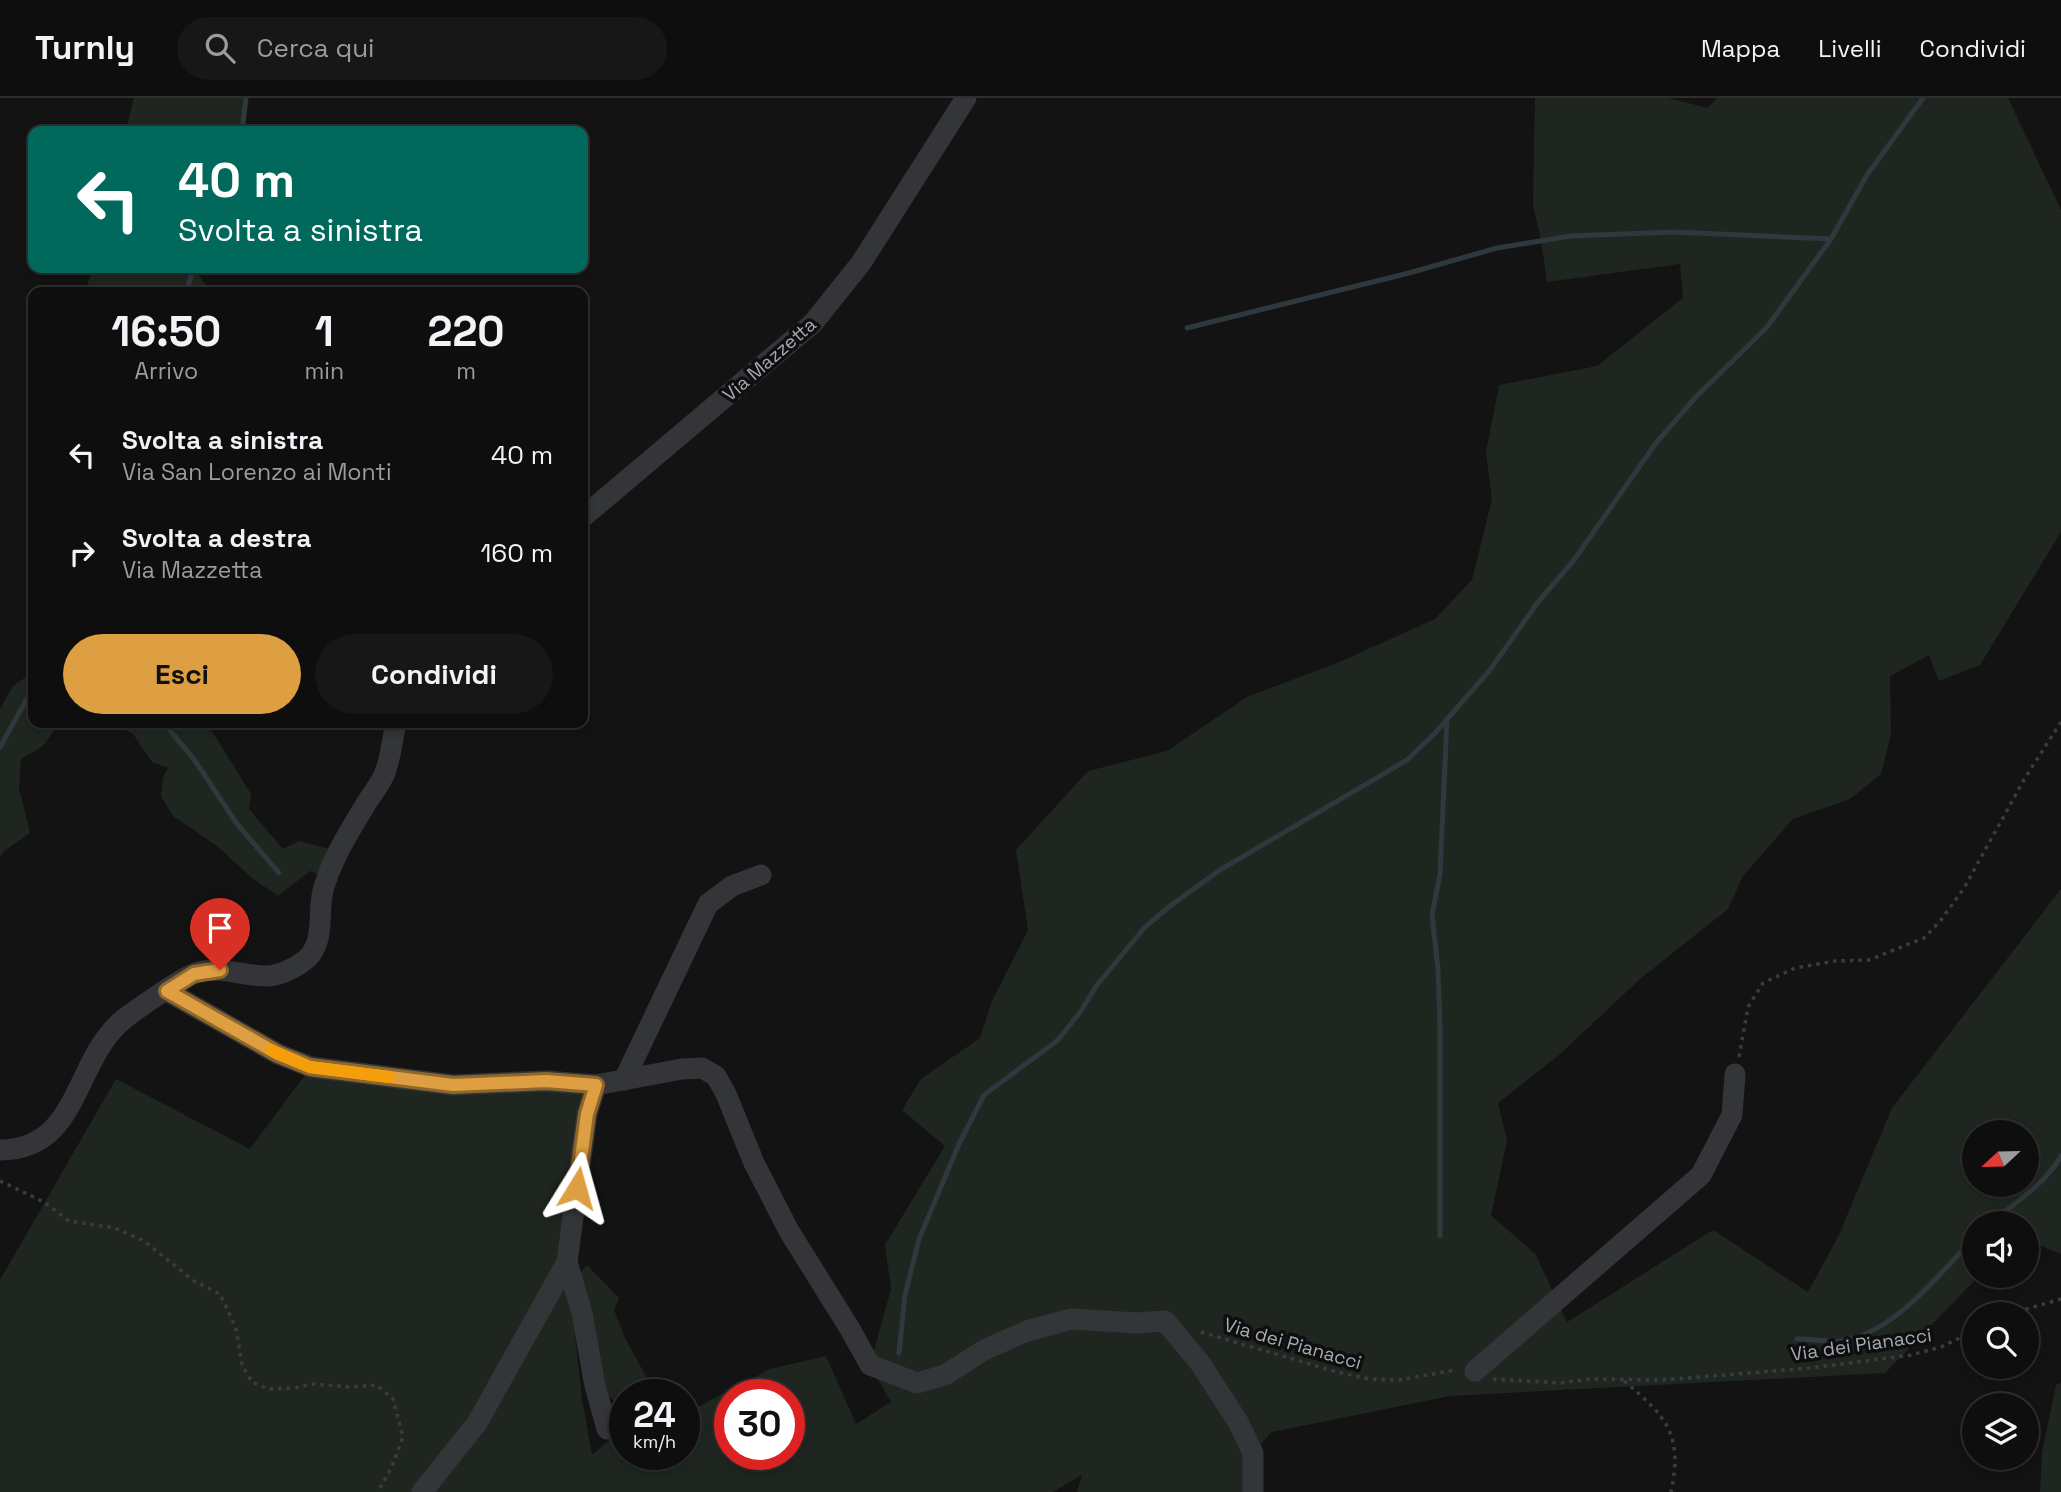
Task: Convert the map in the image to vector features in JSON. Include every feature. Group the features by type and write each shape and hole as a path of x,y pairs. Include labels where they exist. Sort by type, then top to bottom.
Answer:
{"street":[{"name":"Via Mazzetta","path":"588,513 813,323 861,263 966,98"},
{"path":"0,1150 18,1150 43,1140 65,1115 96,1051 122,1020 194,974 220,970 271,976 296,966 311,955 318,938 323,889 338,850 384,774 395,728"},
{"path":"624,1080 708,904 732,886 761,874"},
{"path":"167,991 278,1054 310,1067 453,1085 546,1081 596,1085 682,1069 702,1068 716,1076 754,1163 789,1231 870,1365 917,1383 945,1375 985,1350 1027,1331 1071,1319 1137,1323 1165,1321 1200,1363 1253,1453 1253,1492"},
{"path":"1475,1371 1701,1175 1732,1115 1735,1074"},
{"path":"422,1492 477,1423 567,1262 587,1114 596,1085"},
{"path":"567,1262 582,1313 595,1386 607,1429"}],"path":[{"path":"1735,1074 1748,1007 1763,983 1795,968 1835,961 1869,960 1924,938 1941,920 1970,878 2025,778 2061,722"},
{"path":"0,1181 44,1202 69,1221 115,1228 144,1241 194,1281 220,1294 236,1328 242,1365 253,1382 268,1389 314,1384 349,1387 377,1385 393,1399 402,1437 392,1466 378,1492"},
{"path":"2039,1305 2061,1299"},
{"name":"Via dei Pianacci","path":"1165,1321 1336,1372 1369,1379 1399,1380 1449,1370 1475,1371 1496,1380 1561,1383 1590,1379 1663,1380 1810,1368 1912,1355 1941,1348 1962,1337"},
{"path":"1623,1380 1659,1412 1672,1432 1677,1466 1671,1492"}],"shaded area":[{"path":"134,98 246,98 243,126 127,126"},
{"path":"1535,98 1668,98 1708,108 1717,98 2008,98 2061,210 2061,532 1980,665 1939,681 1929,655 1890,676 1891,734 1881,774 1850,799 1793,819 1743,876 1728,909 1640,979 1559,1055 1498,1103 1507,1141 1491,1215 1536,1255 1567,1322 1713,1230 1808,1292 1838,1237 1892,1108 2061,889 2061,1254 2039,1245 2039,1211 1962,1211 1962,1288 1967,1288 1885,1373 1450,1396 1272,1432 1253,1453 1252,1492 1077,1492 1082,1475 1053,1492 0,1492 0,1280 116,1079 250,1149 311,1067 596,1085 567,1262 582,1399 592,1455 609,1440 609,1470 700,1470 700,1406 714,1398 714,1470 805,1470 805,1379 751,1379 770,1369 826,1356 856,1424 891,1402 870,1365 891,1289 885,1245 945,1146 902,1110 921,1079 980,1038 992,1001 1028,930 1016,850 1088,771 1167,751 1247,697 1337,663 1435,619 1472,580 1492,499 1486,452 1499,385 1597,366 1683,298 1680,264 1547,282 1533,205"},
{"path":"91,273 197,273 207,287 87,287"},
{"path":"28,676 28,728 56,728 42,747 21,759 19,788 30,833 4,851 0,857 0,709 13,686"},
{"path":"121,728 210,728 251,794 249,809 283,849 299,841 338,851 327,877 310,871 278,896 252,878 217,846 173,816 161,796 163,778 168,768 152,762 133,734"},
{"path":"587,1265 619,1298 614,1310 625,1338 647,1379 609,1379 609,1397 595,1386 573,1281"},
{"path":"2061,1383 2061,1492 2040,1492 2042,1452 2056,1385"}],"waterway":[{"path":"243,126 246,98"},
{"path":"899,1353 905,1295 919,1239 959,1144 984,1095 1058,1040 1097,985 1145,927 1170,906 1220,870 1407,760 1435,733 1490,670 1538,602 1574,560 1656,443 1695,398 1767,327 1831,239 1867,175 1923,98"},
{"path":"1187,328 1409,273 1497,248 1571,236 1674,232 1831,239"},
{"path":"188,287 192,273"},
{"path":"0,747 28,697"},
{"path":"1440,1236 1440,1025 1432,915 1440,874 1447,719"},
{"path":"168,728 196,762 237,824 279,873"},
{"path":"2006,1211 2038,1184 2061,1156"},
{"path":"1797,1339 1840,1341 1860,1336 1878,1327 1914,1301 1962,1251"}],"slow traffic":[{"path":"271,1050 310,1067 389,1077"}],"route":[{"path":"220,970 194,974 167,991 278,1054 310,1067 453,1085 546,1081 596,1085 587,1114 577,1188"}]}
